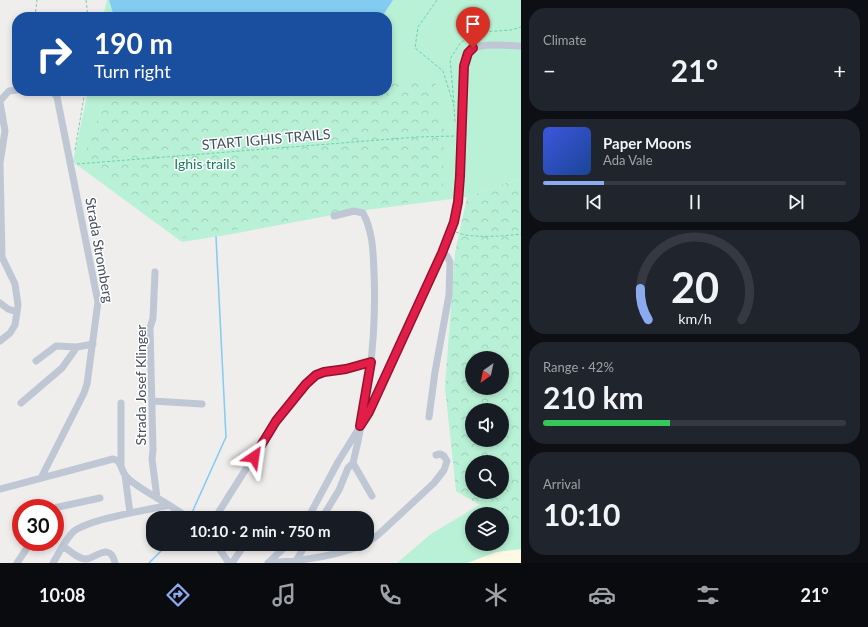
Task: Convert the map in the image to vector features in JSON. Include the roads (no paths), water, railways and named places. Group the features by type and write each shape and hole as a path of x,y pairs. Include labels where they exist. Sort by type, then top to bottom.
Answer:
{"street":[{"path":"312,511 369,412 442,253 451,230 458,202 464,72 468,53 473,48 480,45 521,46"},
{"path":"0,341 10,333 15,325 18,305 16,284 2,257 0,163 5,131 0,101 9,91 12,91"},
{"name":"Strada Stromberg","path":"41,478 84,393 89,374 98,302 56,96"},
{"path":"326,511 339,490 348,468 353,463 371,362 375,297 372,240 370,229 363,213 354,211 334,216"},
{"path":"429,417 435,372 449,295 450,262 447,256 442,253"},
{"name":"Strada Josef Klinger","path":"155,272 153,318 150,328 152,459 157,498"},
{"path":"0,303 8,309 17,312"},
{"path":"36,360 56,346 77,347 93,344"},
{"path":"21,403 62,368 77,347"},
{"path":"219,511 276,421 306,384 316,375 324,372 346,369 371,362"},
{"path":"152,401 202,404"},
{"path":"121,403 121,464 125,475 130,513"},
{"path":"374,537 434,483 444,470 446,461 444,456 440,454 436,455"},
{"path":"0,489 110,459 118,460 121,464"},
{"path":"353,463 372,496"},
{"path":"125,475 135,484 179,511"},
{"path":"64,506 100,498"},
{"path":"64,545 73,532 81,526 130,513 169,506"},
{"path":"64,547 78,557 84,559 100,553 106,553 113,557 115,563"},
{"path":"17,563 25,551"},
{"path":"53,563 60,551"},
{"path":"222,551 231,563 240,551"},
{"path":"268,563 281,551"},
{"path":"296,560 302,551"},
{"path":"268,563 296,560 345,551"}],"water":[{"path":"109,0 393,0 385,12 113,12"}],"waterway":[{"path":"193,511 226,437 216,237"},
{"path":"149,563 161,551"}],"park label":[{"name":"Ighis trails","path":"205,163"}]}
